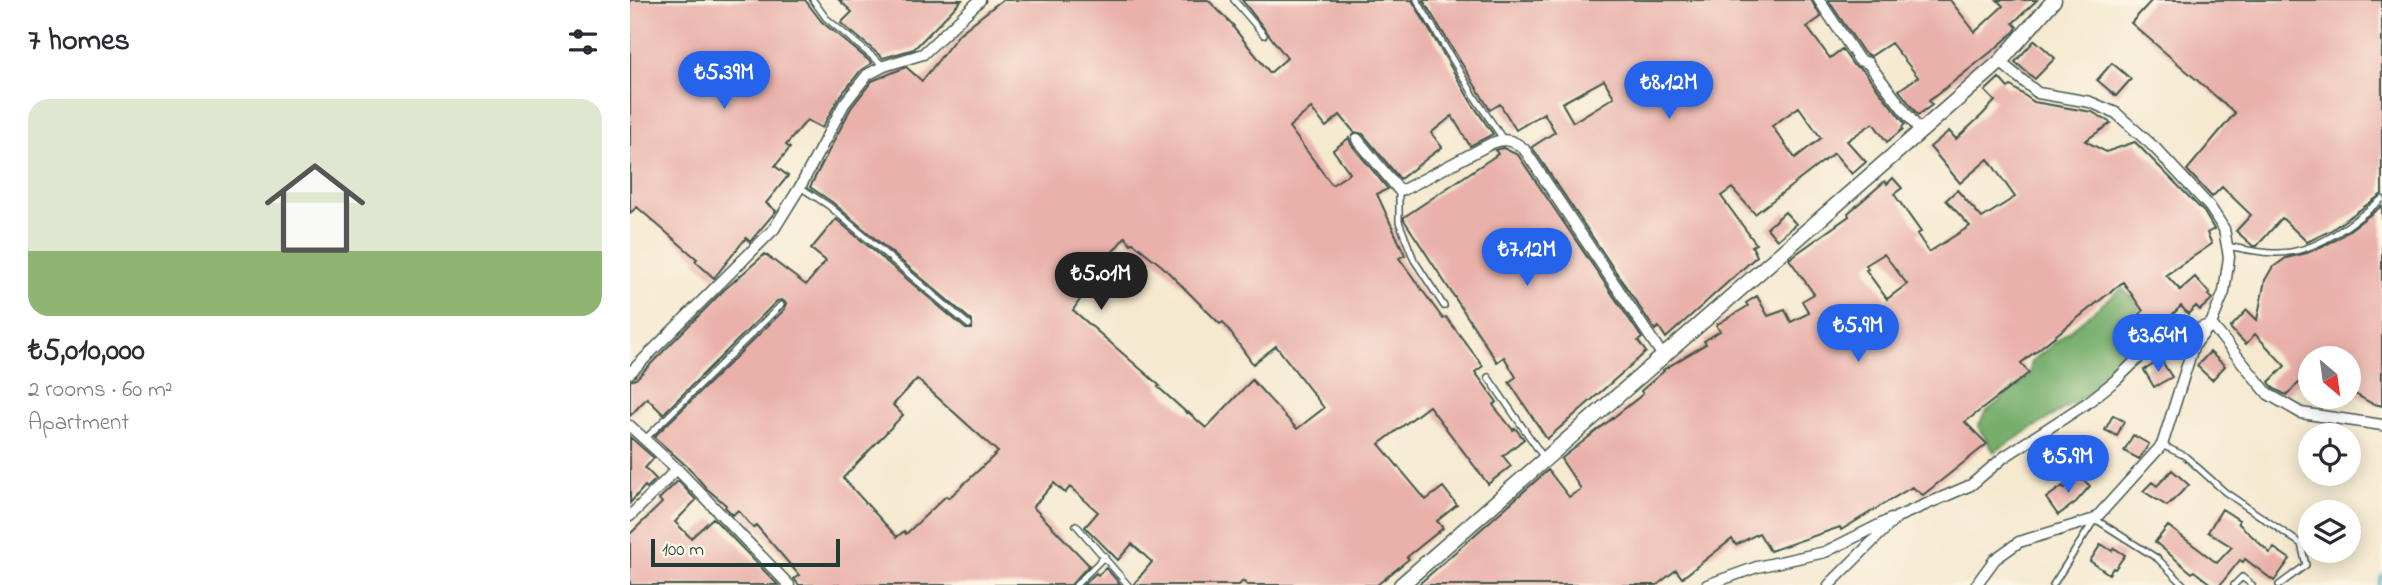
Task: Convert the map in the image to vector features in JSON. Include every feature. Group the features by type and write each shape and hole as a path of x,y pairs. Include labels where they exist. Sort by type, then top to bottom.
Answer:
{"street":[{"path":"630,373 774,229 800,187 844,104 867,75 884,66 923,54 980,0"},
{"path":"1819,0 1859,60 1868,63 1920,131"},
{"path":"1401,585 2000,62 2054,0"},
{"path":"1976,585 1996,559 2019,542 2095,519 2162,445 2193,346 2211,324 2224,292 2229,257 2224,229 2210,207 2155,148 2116,113 2090,102 2038,93 2000,62"},
{"path":"1357,139 1399,190 1503,139 1514,141 1524,149 1663,356"},
{"path":"2211,324 2268,394 2301,413 2382,425"},
{"path":"1707,585 1757,567 1825,552 1971,485 2004,457 2087,403 2149,348 2211,324"},
{"path":"630,426 677,470 789,585"},
{"path":"630,516 677,470"},
{"path":"1829,585 1897,517"}],"lane":[{"path":"813,0 826,18 884,66"},
{"path":"1234,0 1264,35"},
{"path":"1417,0 1503,139"},
{"path":"800,187 829,206 969,325"},
{"path":"1399,190 1399,222 1414,260 1444,306"},
{"path":"2227,246 2277,254 2313,246 2361,216 2382,199"},
{"path":"645,439 781,305"},
{"path":"1488,377 1545,459"},
{"path":"2162,445 2185,456 2225,492 2301,544 2306,565 2278,585"},
{"path":"2053,585 2095,519 2158,559 2184,585"},
{"path":"1076,525 1128,585"},
{"path":"1076,585 1105,556"},
{"path":"2234,585 2242,577 2252,585"}],"green space":[{"path":"2122,288 2140,307 2133,318 2146,338 2090,393 1994,452 1978,427 1985,413 2029,376 2032,361"}],"building":[{"path":"630,0 805,0 822,22 872,63 861,70 838,99 822,128 807,120 786,145 790,148 775,166 788,176 766,203 776,211 750,242 746,238 714,278 695,261 697,259 637,207 630,213"},
{"path":"839,0 962,0 914,49 883,58 841,23 852,12"},
{"path":"1002,0 1208,0 1234,26 1270,73 1287,58 1242,0 1412,0 1471,102 1493,134 1470,146 1452,116 1431,133 1442,147 1400,179 1363,134 1354,132 1340,115 1326,127 1311,108 1289,127 1332,185 1350,173 1333,150 1349,138 1388,189 1377,194 1405,255 1399,258 1443,319 1446,317 1483,366 1475,372 1497,402 1493,405 1524,439 1503,456 1511,466 1488,484 1429,406 1379,444 1426,500 1443,487 1457,505 1437,521 1443,528 1377,585 1247,585 1243,581 1239,585 1133,585 1152,562 1132,544 1118,560 1085,527 1098,512 1070,487 1065,493 1054,483 1033,507 1089,565 1071,585 799,585 794,579 799,575 756,525 753,528 738,510 733,515 690,469 654,437 785,309 786,303 777,301 663,414 647,398 630,416 630,381 636,379 724,290 765,254 806,285 826,261 811,249 836,219 966,329 972,329 972,321 832,202 810,187 851,108 872,81 906,67 922,81 960,33","holes":["1125,237 1162,266 1220,324 1223,322 1253,364 1276,346 1324,408 1297,429 1252,380 1206,428 1187,413 1073,310 1097,275 1095,273","917,379 998,452 949,498 946,496 906,534 904,531 897,537 843,478 903,415 893,405"]},
{"path":"1423,0 1811,0 1821,17 1807,27 1830,58 1842,49 1853,65 1863,70 1905,124 1903,129 1887,142 1873,123 1847,141 1866,162 1852,174 1834,153 1755,214 1732,188 1721,196 1756,244 1752,246 1757,256 1666,338 1659,327 1655,330 1532,147 1555,132 1544,113 1516,130 1500,104 1490,110","holes":["1604,80 1614,97 1573,122 1562,103","1799,107 1821,138 1795,158 1772,126"]},
{"path":"1828,0 1950,0 1975,32 2003,6 1997,0 2037,0 2013,23 2017,27 2015,31 1929,101 1932,105 1918,115 1899,90 1918,77 1891,43 1871,56 1864,53"},
{"path":"2152,0 2382,0 2382,194 2330,231 2307,242 2282,218 2257,246 2253,246 2236,231 2251,215 2222,187 2212,197 2187,170 2235,113 2131,23"},
{"path":"2035,40 2055,58 2035,79 2015,62"},
{"path":"2112,63 2131,79 2116,96 2097,80"},
{"path":"1999,78 2008,88 2011,86 2034,102 2092,112 2111,123 2085,141 2106,152 2135,142 2204,212 2214,229 2207,233 2212,244 2166,275 2180,290 2195,277 2212,299 2200,310 2196,306 2188,314 2181,306 2152,335 2136,319 2143,311 2123,282 2021,363 2029,373 1965,422 1987,444 1923,495 1912,487 1841,530 1840,527 1770,551 1759,533 1736,545 1732,539 1682,578 1676,570 1657,585 1418,585 1548,470 1569,497 1581,489 1561,459 1643,394 1641,391 1663,370 1706,344 1704,341 1720,331 1716,325 1748,306 1746,303 1757,296 1768,316 1785,310 1791,322 1809,313 1802,301 1814,294 1789,259 1849,216 1848,213 1885,181 1887,184 1893,178 1902,188 1894,194 1921,232 1917,234 1929,252 1970,226 1946,200 1957,190 1982,218 2015,197 1988,159 1960,183 1930,147 1949,131 1956,139 1982,115 1995,101 1985,91","holes":["1884,254 1907,284 1887,299 1866,270 1866,265"]},
{"path":"1503,148 1518,155 1642,338 1638,341 1646,352 1547,439 1509,382 1516,377 1504,357 1497,362 1404,220 1404,217 1498,154 1495,150"},
{"path":"2382,206 2382,406 2361,397 2361,346 2298,346 2298,384 2286,395 2273,388 2269,382 2285,366 2255,334 2246,344 2230,328 2247,310 2257,320 2265,280 2272,268 2286,258 2307,253 2336,240"},
{"path":"1785,212 1796,224 1777,240 1767,228"},
{"path":"2210,352 2225,366 2212,380 2197,366"},
{"path":"2161,360 2172,377 2154,387 2144,370"},
{"path":"2113,415 2124,421 2117,436 2105,430"},
{"path":"2133,435 2149,444 2139,459 2124,451"},
{"path":"630,437 654,458 645,468 656,479 647,488 645,486 630,503"},
{"path":"2172,470 2189,485 2167,506 2143,491 2152,482 2157,486"},
{"path":"2078,475 2090,486 2076,502 2058,515 2046,498 2063,486 2065,489"},
{"path":"678,481 696,500 675,522 691,538 713,518 778,585 630,585 630,534 662,503 659,499"},
{"path":"2222,509 2239,520 2238,523 2270,553 2274,548 2290,559 2274,581 2245,559 2243,562 2240,560 2220,585 2212,585 2194,571 2192,573 2155,542 2168,526 2217,563 2232,547 2208,532"},
{"path":"2101,544 2125,555 2109,574 2090,561"},
{"path":"1106,568 1121,585 1083,585 1096,573 1098,575"}],"waterway":[{"path":"2379,585 2382,576"}]}
